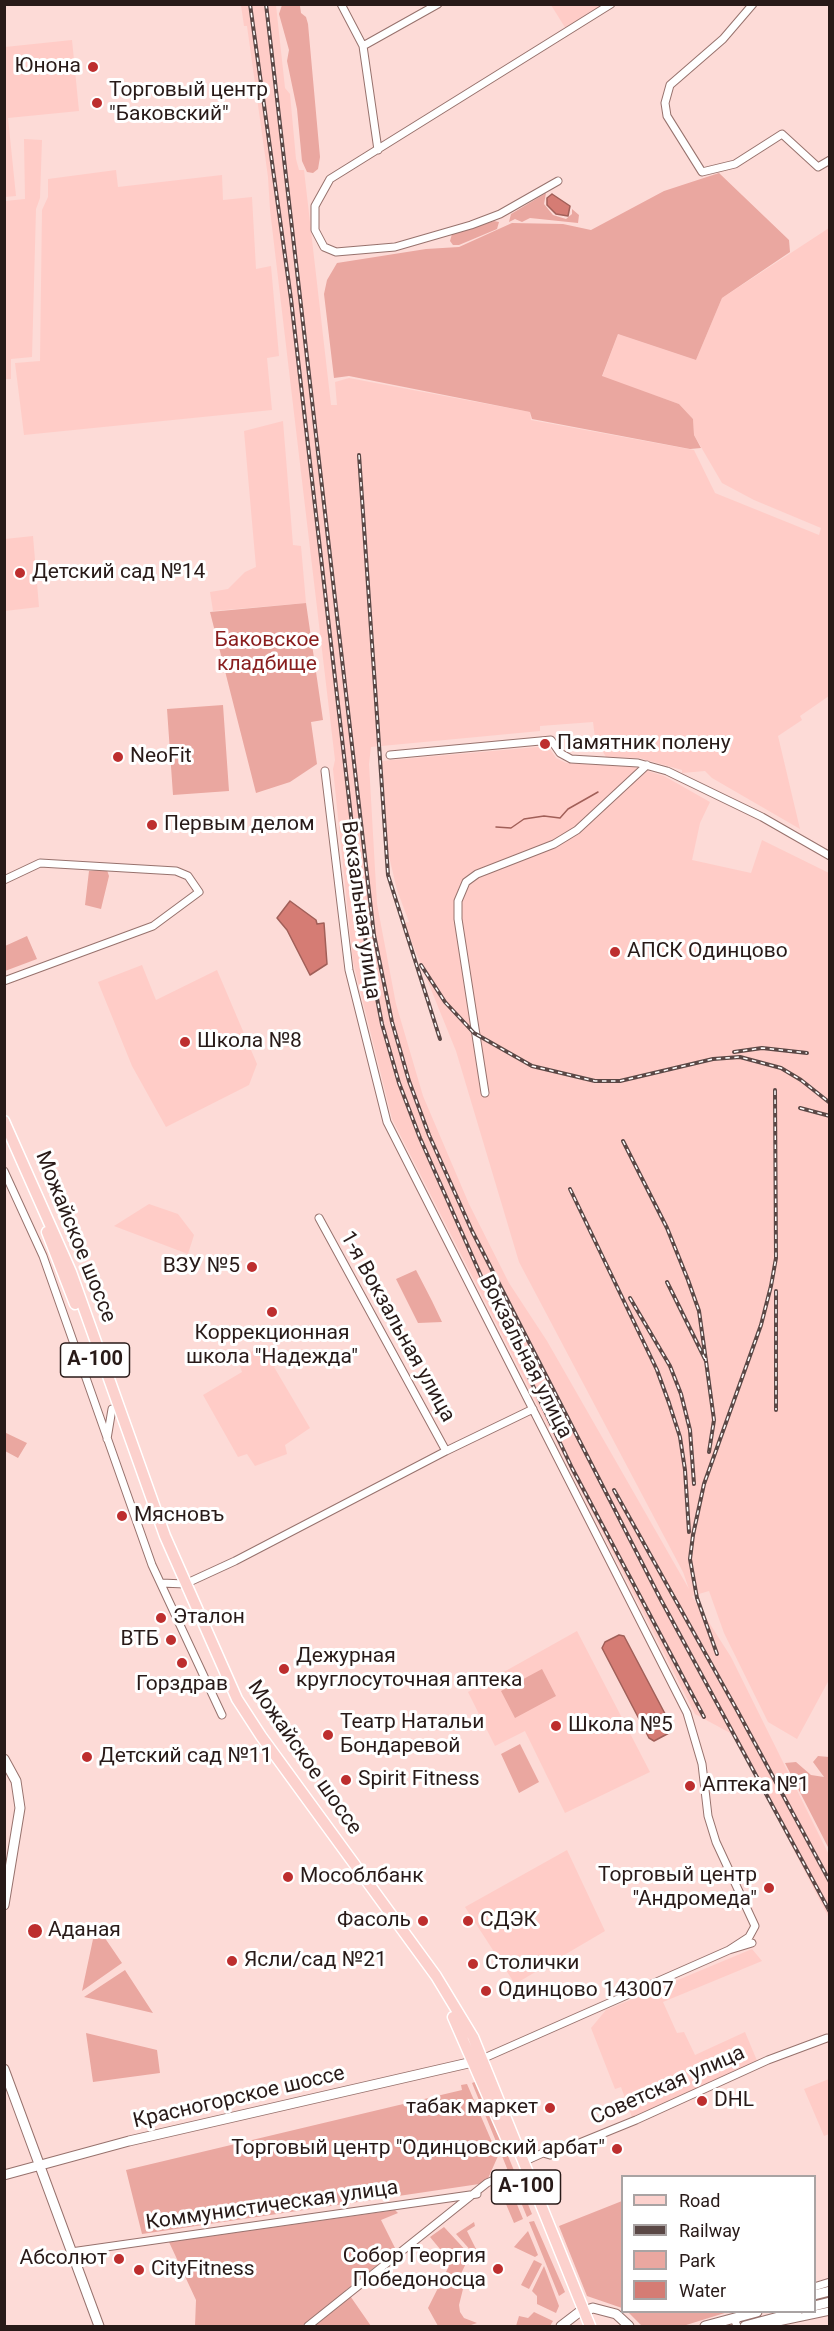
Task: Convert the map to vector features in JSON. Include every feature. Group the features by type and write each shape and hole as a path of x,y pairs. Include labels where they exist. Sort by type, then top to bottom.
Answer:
{"main road":[{"name":"Можайское шоссе","path":"4,1121 70,1272 182,1585"},
{"name":"Можайское шоссе","path":"4,1137 48,1234 159,1539 182,1585 238,1715 430,1980 478,2061 523,2162 581,2312 584,2326"},
{"path":"4,1759 16,1781 20,1808 4,1905"},
{"name":"Можайское шоссе","path":"478,2061 581,2312 590,2326"},
{"name":"Красногорское шоссе","path":"4,2175 129,2141 478,2061"},
{"path":"4,2069 99,2326"},
{"path":"561,2326 581,2312 605,2309 616,2314 629,2326"},
{"path":"746,2326 793,2313"},
{"path":"704,2326 742,2317"}],"street":[{"path":"341,4 363,46 378,150"},
{"path":"363,46 438,4"},
{"path":"558,181 500,214 395,247 336,252 330,250 318,239 315,230 315,206 322,190 338,173 611,4"},
{"path":"753,4 723,39 670,85 665,103 667,116 702,172 735,165 782,135 818,167 830,160"},
{"path":"390,755 548,740 553,742 560,753 571,759 647,765 695,783 830,856"},
{"path":"485,1094 458,919 458,901 466,882 477,874 554,844 577,830 647,765"},
{"name":"Вокзальная улица","path":"325,771 349,970 387,1122 687,1713 702,1764 711,1825 755,1926 750,1940 478,2061"},
{"path":"4,880 40,863 162,870 184,873 199,892 153,926 4,981"},
{"path":"4,1171 43,1256 107,1440 161,1583 222,1715"},
{"name":"1-я Вокзальная улица","path":"319,1218 446,1451"},
{"path":"107,1440 112,1408"},
{"path":"161,1583 182,1585 235,1561 446,1451 533,1409"},
{"name":"Советская улица","path":"523,2162 543,2153 550,2155 768,2060 827,2038"},
{"path":"308,2326 477,2194 487,2183 507,2174"},
{"name":"Коммунистическая улица","path":"71,2252 477,2194"},
{"path":"759,2326 830,2311"},
{"path":"704,2326 708,2322 742,2317"}],"shaded area":[{"path":"241,5 276,5 285,88 290,94 296,159 299,170 304,170 331,405 337,405 335,382 349,378 530,412 531,420 694,450 715,493 819,535 821,528 754,500 722,483 694,435 693,419 679,404 602,377 618,334 696,360 722,298 829,228 829,696 800,716 802,720 778,736 800,829 712,778 705,771 682,773 682,770 639,758 606,757 595,738 593,722 540,726 540,731 371,747 369,764 377,904 396,1004 423,1096 469,1204 509,1283 547,1341 689,1589 683,1572 519,1262 456,1051 404,923 409,922 397,890 387,848 381,761 548,746 556,758 566,763 631,766 664,776 710,802 700,823 692,860 751,873 762,840 829,873 830,1678 797,1739 768,1722 724,1633 709,1591 692,1596 731,1657 829,1855 829,1918 734,1735 695,1714 392,1119 353,962 333,769 335,760 268,177 247,26 244,26"},
{"path":"551,5 605,5 566,29"},
{"path":"72,40 79,111 8,118 16,196 5,197 5,47"},
{"path":"24,139 42,140 40,198 36,209 32,357 11,359 11,379 5,379 5,201 25,199"},
{"path":"116,170 118,187 222,175 223,200 252,197 256,269 271,266 279,356 267,358 272,410 24,435 15,363 40,361 42,210 48,197 48,179"},
{"path":"283,421 293,545 301,546 306,603 213,611 210,592 228,589 245,572 256,567 244,431"},
{"name":"Детский сад №14","path":"33,536 39,607 5,611 5,539"},
{"name":"Школа №8","path":"142,965 156,1000 217,970 257,1064 249,1085 166,1127 132,1066 98,982"},
{"path":"149,1204 178,1214 194,1235 188,1254 114,1226"},
{"path":"275,1345 284,1361 274,1367 310,1428 285,1445 287,1454 255,1466 247,1454 238,1457 203,1395 242,1372 238,1360 253,1351 257,1356"},
{"name":"Школа №5","path":"577,1631 650,1772 565,1813 525,1731 495,1746 468,1692"},
{"path":"567,1850 605,1931 515,1984 465,1907"},
{"path":"752,1949 762,1961 663,2002 677,2033 684,2032 695,2055 745,2032 758,2063 633,2120 621,2087 615,2089 591,2028 606,2010"},
{"path":"829,2079 829,2134 824,2136 804,2089"}],"green space":[{"path":"282,5 300,6 301,13 306,17 308,24 320,157 318,169 313,173 307,172 302,161 297,109 287,61 289,50 279,14"},
{"path":"719,173 789,240 790,252 722,298 696,360 618,334 602,376 679,404 693,419 694,435 701,448 690,449 532,419 530,412 349,376 334,378 324,294 327,280 337,263 426,249 459,247 512,223 563,224 591,230 664,191"},
{"path":"546,193 544,204 553,215 566,219 572,214 572,209 579,215 578,223 530,218 522,222 515,219 509,222 511,214"},
{"path":"494,221 499,222 497,229 459,245 453,245 450,241 452,234"},
{"name":"Баковское кладбище","path":"306,603 323,720 311,722 317,764 290,782 256,793 210,612"},
{"path":"223,705 229,791 173,795 167,709"},
{"path":"107,870 109,876 101,909 85,905 89,871"},
{"path":"27,936 37,959 5,971 5,946"},
{"path":"416,1270 442,1322 418,1323 396,1279"},
{"path":"4,1432 27,1443 18,1458 5,1451"},
{"path":"542,1669 556,1696 515,1718 501,1691"},
{"path":"520,1744 539,1782 519,1793 501,1754"},
{"path":"818,1756 829,1757 829,1849 785,1763 796,1762 811,1775 824,1777 813,1762"},
{"path":"96,1925 122,1963 82,1991"},
{"path":"125,1970 153,2013 84,1997"},
{"path":"86,2033 157,2050 160,2073 93,2082"},
{"path":"477,2081 532,2214 527,2217 472,2083"},
{"path":"467,2084 498,2156 486,2183 142,2234 126,2170 462,2090 461,2085"},
{"path":"509,2185 523,2219 514,2223 500,2190"},
{"path":"621,2201 621,2308 587,2296 559,2226"},
{"path":"395,2210 398,2213 381,2220 396,2250 346,2290 371,2326 195,2326 196,2300 169,2242"},
{"path":"534,2221 565,2292 559,2296 529,2222"},
{"path":"474,2222 475,2226 467,2231 477,2251 473,2253 456,2234"},
{"path":"444,2227 470,2255 456,2284 463,2289 459,2305 460,2312 464,2318 477,2323 468,2326 438,2326 428,2308 449,2266 445,2255 430,2237"},
{"path":"528,2231 538,2255 535,2257 514,2247"},
{"path":"534,2260 542,2264 529,2289 521,2285"},
{"path":"544,2266 559,2306 556,2313 537,2304 537,2296 532,2291"},
{"path":"534,2312 553,2321 550,2326 516,2326 519,2316 528,2318"},
{"path":"629,2313 725,2313 683,2326 642,2326"}],"water":[{"path":"552,194 570,206 568,216 556,214 547,205 547,198"},
{"path":"290,901 316,920 317,924 324,923 327,964 310,975 287,930 277,918"},
{"path":"619,1635 624,1636 672,1727 671,1732 654,1741 649,1738 602,1648 605,1642"}],"waterway":[{"path":"496,827 511,828 524,819 544,816 560,818 568,809 598,792"}],"railway":[{"path":"250,4 291,299 365,937 382,1024 399,1083 420,1138 481,1276 572,1468 704,1717"},
{"path":"266,4 374,935 392,1022 409,1081 429,1135 472,1231 661,1600 830,1912"},
{"path":"359,455 388,875 440,1039"},
{"path":"421,965 445,1002 474,1033 532,1066 595,1081 620,1081 713,1059 740,1057 781,1068 801,1080 830,1103"},
{"path":"734,1052 762,1048 807,1053"},
{"path":"717,1654 697,1598 690,1559 704,1484 761,1325 771,1286 776,1258 775,1090"},
{"path":"800,1108 830,1116"},
{"path":"623,1141 667,1228 688,1280 699,1311 706,1361"},
{"path":"570,1189 657,1370 669,1403 680,1437 685,1470 689,1532"},
{"path":"667,1282 706,1361 714,1420 709,1452"},
{"path":"776,1291 776,1410"},
{"path":"630,1298 670,1366 681,1394 690,1430 694,1484"},
{"path":"614,1490 830,1882"}],"place":[{"name":"Юнона","path":"93,67"},
{"name":"Торговый центр \"Баковский\"","path":"97,103"},
{"name":"Детский сад №14","path":"20,573"},
{"name":"Памятник полену","path":"545,744"},
{"name":"NeoFit","path":"118,757"},
{"name":"Первым делом","path":"152,825"},
{"name":"АПСК Одинцово","path":"615,952"},
{"name":"Школа №8","path":"185,1042"},
{"name":"ВЗУ №5","path":"252,1267"},
{"name":"Коррекционная школа \"Надежда\"","path":"272,1312"},
{"name":"Мясновъ","path":"122,1516"},
{"name":"Эталон","path":"161,1618"},
{"name":"ВТБ","path":"171,1640"},
{"name":"Горздрав","path":"182,1663"},
{"name":"Дежурная круглосуточная аптека","path":"284,1669"},
{"name":"Школа №5","path":"556,1726"},
{"name":"Театр Натальи Бондаревой","path":"328,1735"},
{"name":"Детский сад №11","path":"87,1757"},
{"name":"Spirit Fitness","path":"346,1780"},
{"name":"Аптека №1","path":"690,1786"},
{"name":"Мособлбанк","path":"288,1877"},
{"name":"Торговый центр \"Андромеда\"","path":"769,1888"},
{"name":"Фасоль","path":"423,1921"},
{"name":"СДЭК","path":"468,1921"},
{"name":"Аданая","path":"35,1931"},
{"name":"Ясли/сад №21","path":"232,1961"},
{"name":"Столички","path":"473,1964"},
{"name":"Одинцово 143007","path":"486,1991"},
{"name":"DHL","path":"702,2101"},
{"name":"табак маркет","path":"550,2108"},
{"name":"Торговый центр \"Одинцовский арбат\"","path":"617,2149"},
{"name":"Абсолют","path":"119,2259"},
{"name":"Собор Георгия Победоносца","path":"498,2269"},
{"name":"CityFitness","path":"139,2270"}]}
